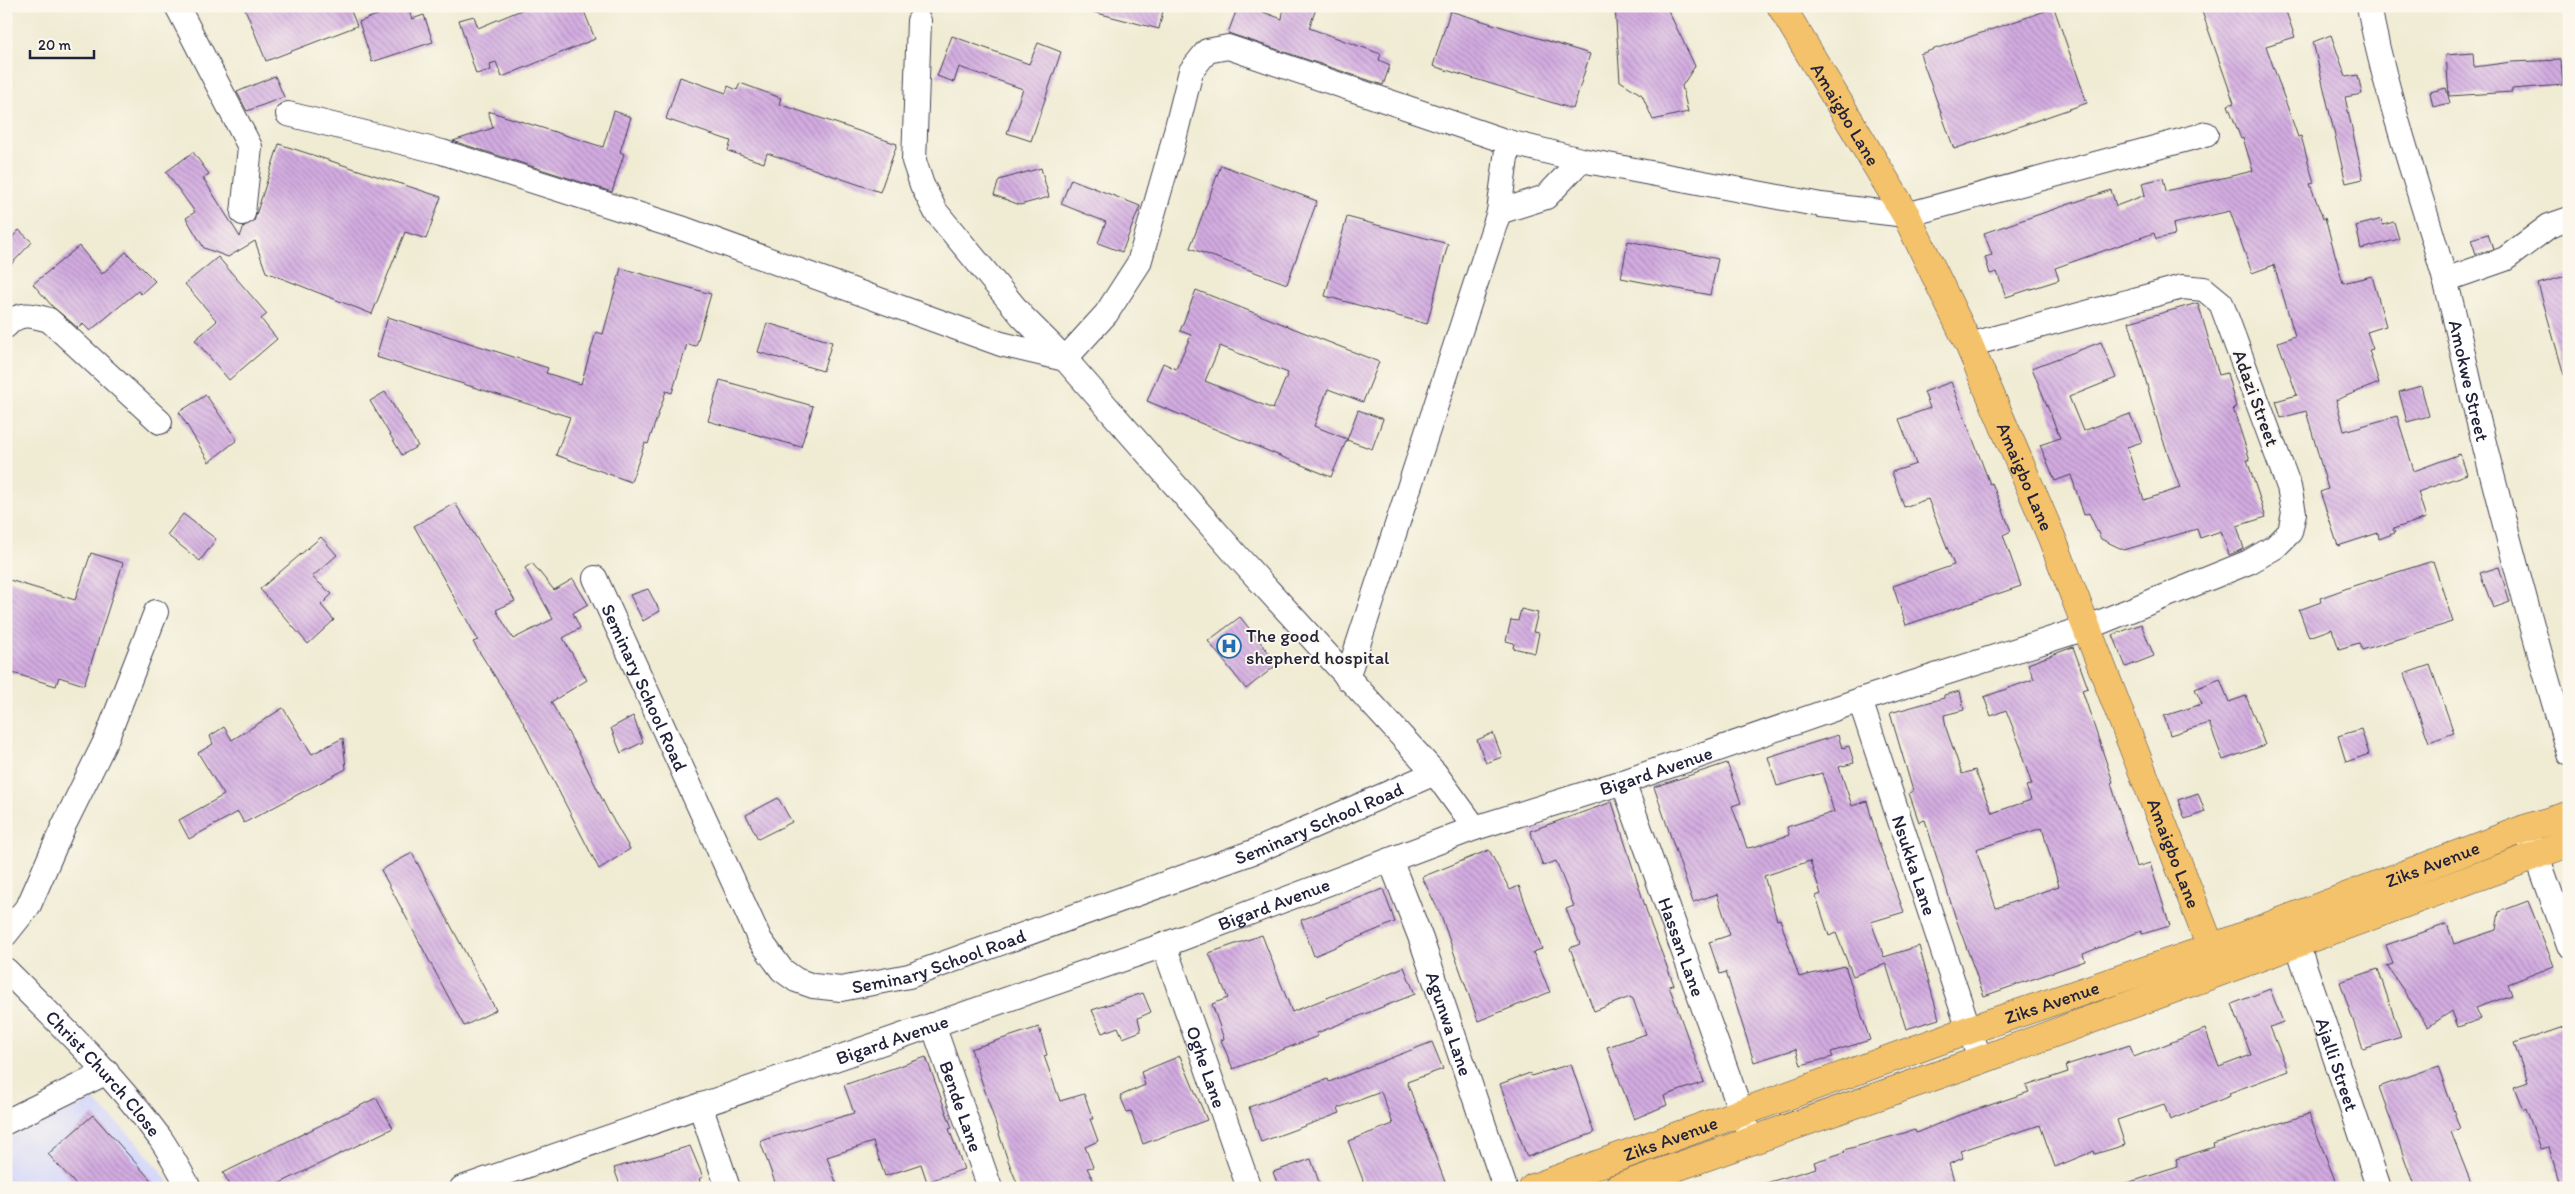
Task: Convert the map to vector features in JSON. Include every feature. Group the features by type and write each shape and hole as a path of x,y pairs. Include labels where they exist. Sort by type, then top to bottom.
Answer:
{"main road":[{"name":"Amaigbo Lane","path":"1781,6 1906,215 1969,345 2051,536 2216,959"},
{"name":"Ziks Avenue","path":"2292,931 2524,829 2569,815"},
{"name":"Ziks Avenue","path":"1617,1188 1981,1060 2216,959 2292,931 2536,856 2569,843"},
{"name":"Ziks Avenue","path":"1533,1188 1602,1177 1740,1113 1969,1030 2216,959"}],"street":[{"path":"177,6 250,147 243,214"},
{"name":"Amokwe Street","path":"2369,6 2380,55 2445,280 2480,429 2537,651 2569,754"},
{"path":"919,22 914,161 922,185 936,212 1022,316 1065,359 1348,678 1435,773 1475,828"},
{"path":"1065,359 1106,314 1139,263 1172,151 1191,71 1207,51 1228,47 1508,142 1581,160 1821,205 1906,215 2206,134"},
{"path":"288,114 442,152 684,229 1001,344 1065,359"},
{"path":"1348,678 1499,212 1508,142"},
{"path":"1499,212 1546,197 1581,160"},
{"path":"2445,280 2505,259 2549,226 2569,219"},
{"name":"Adazi Street","path":"1969,345 2182,287 2204,288 2222,303 2289,487 2294,513 2290,532 2275,547 2249,562 2086,628"},
{"path":"6,326 12,318 27,314 49,320 160,422"},
{"name":"Seminary School Road","path":"595,578 760,940 782,970 796,980 813,986 841,989 909,976 1254,852 1435,773"},
{"path":"6,934 29,905 64,825 106,740 156,612"},
{"name":"Bigard Avenue","path":"466,1187 1164,945 1391,862 1475,828 1623,782 1860,700 2086,628"},
{"name":"Nsukka Lane","path":"1860,700 1969,1030 1981,1060"},
{"name":"Hassan Lane","path":"1623,782 1750,1140"},
{"path":"2524,829 2536,856 2569,946"},
{"name":"Agunwa Lane","path":"1391,862 1421,938 1505,1188"},
{"name":"Ajalli Street","path":"2292,931 2379,1188"},
{"name":"Oghe Lane","path":"1164,945 1249,1188"},
{"name":"Christ Church Close","path":"6,970 107,1072 162,1140 189,1188"},
{"name":"Bende Lane","path":"933,1025 990,1188"},
{"path":"6,1122 107,1072"},
{"path":"700,1105 728,1188"}],"shaded area":[{"path":"94,1100 135,1140 174,1188 6,1188 6,1139"}],"building":[{"path":"244,6 349,6 357,26 266,61"},
{"path":"399,6 407,6 412,19 424,15 433,42 372,62 359,22"},
{"path":"531,6 582,6 595,39 502,77 496,62 490,64 491,70 476,74 459,20 474,16 478,28"},
{"path":"1094,6 1164,6 1159,29 1093,12"},
{"path":"1238,6 1247,6 1282,19 1284,6 1317,6 1309,28 1381,54 1379,60 1390,65 1383,85 1228,33"},
{"path":"1615,6 1666,6 1695,66 1682,86 1688,112 1653,120 1642,95 1620,81"},
{"path":"2200,6 2284,6 2295,37 2266,46 2298,137 2301,136 2314,183 2310,184 2323,219 2325,218 2343,283 2372,276 2386,326 2367,332 2373,349 2369,350 2379,383 2336,400 2344,431 2397,416 2414,471 2460,454 2467,474 2418,492 2426,518 2393,529 2395,533 2379,539 2378,533 2338,546 2320,492 2328,489 2306,411 2281,418 2276,401 2297,395 2278,342 2295,336 2274,265 2252,273 2230,211 2173,224 2175,235 2156,239 2154,233 2055,268 2059,280 2006,297 1997,272 1990,274 1985,257 1992,255 1984,233 2111,190 2116,206 2145,195 2142,183 2163,178 2166,191 2253,171 2243,138 2241,139 2228,105 2234,103"},
{"path":"2054,8 2087,103 1954,149 1920,54"},
{"path":"1450,11 1590,54 1573,109 1433,66"},
{"path":"2331,35 2346,77 2358,75 2362,94 2345,97 2363,179 2346,183 2313,42"},
{"path":"952,36 1029,64 1038,43 1061,52 1031,141 1007,133 1023,89 959,67 954,82 937,76"},
{"path":"2473,53 2474,67 2512,62 2561,60 2563,85 2512,89 2512,92 2449,96 2446,55"},
{"path":"275,76 284,97 247,111 237,92"},
{"path":"680,77 726,93 728,86 737,90 740,83 781,98 779,104 897,144 880,192 767,153 764,163 728,151 731,141 666,119"},
{"path":"2446,88 2450,103 2433,107 2430,92"},
{"path":"488,111 603,147 614,111 631,117 620,152 624,154 612,192 453,141 493,128"},
{"path":"279,144 441,197 426,239 405,232 372,314 266,272 255,241 228,257 204,248 186,218 195,212 166,172 193,152 209,174 203,178 240,237 244,226 254,221"},
{"path":"1221,165 1317,201 1287,284 1190,248"},
{"path":"1041,168 1049,197 1020,205 994,195 999,180"},
{"path":"1071,179 1140,206 1122,252 1098,243 1106,222 1061,204"},
{"path":"1347,217 1448,244 1427,324 1325,296"},
{"path":"2382,219 2383,225 2394,222 2399,239 2361,249 2356,226"},
{"path":"19,230 32,242 6,270 6,244"},
{"path":"2488,234 2493,249 2476,254 2471,239"},
{"path":"1628,241 1718,259 1710,295 1621,278"},
{"path":"79,246 102,274 126,252 155,281 141,294 138,291 90,331 83,324 78,328 53,307 33,284"},
{"path":"218,257 267,314 261,319 277,339 229,380 195,340 217,321 185,284"},
{"path":"621,268 711,294 696,346 687,344 672,393 666,391 648,444 645,443 631,482 556,455 570,417 376,357 388,317 548,368 546,373 581,384 596,332 603,334"},
{"path":"2569,275 2569,374 2564,375 2538,284"},
{"path":"1196,290 1379,362 1363,402 1328,389 1314,426 1347,439 1331,477 1147,401 1163,363 1176,369 1191,335 1180,331","holes":["1220,346 1288,373 1273,409 1205,381"]},
{"path":"2198,303 2219,375 2227,373 2236,407 2233,408 2250,460 2247,460 2266,517 2237,526 2244,549 2229,555 2221,531 2200,538 2197,529 2124,550 2101,539 2089,513 2084,515 2071,475 2055,481 2040,445 2060,438 2032,368 2101,342 2116,378 2069,397 2083,431 2130,414 2142,442 2127,447 2144,500 2180,488 2161,434 2129,322"},
{"path":"767,323 832,342 823,371 758,352"},
{"path":"720,380 813,406 801,447 708,421"},
{"path":"1951,382 1990,484 1992,483 2011,531 2003,535 2021,586 1906,625 1893,586 1954,565 1928,499 1904,507 1892,472 1916,464 1899,419 1930,408 1924,392"},
{"path":"2421,386 2429,416 2407,422 2399,392"},
{"path":"385,392 418,446 402,455 370,401"},
{"path":"206,395 237,440 209,462 179,412"},
{"path":"1358,410 1383,419 1372,449 1347,440"},
{"path":"455,503 515,601 496,610 513,639 553,619 525,568 532,563 554,590 573,579 588,604 573,613 580,628 563,638 587,680 551,702 630,849 599,869 519,714 473,642 478,640 414,526"},
{"path":"183,514 216,539 200,561 167,535"},
{"path":"321,537 337,555 312,577 332,594 321,605 334,620 308,644 260,589"},
{"path":"91,553 123,563 84,685 59,677 56,686 6,671 6,579 75,600"},
{"path":"2433,561 2453,622 2362,650 2359,643 2339,649 2332,629 2309,637 2299,610 2321,602 2320,598"},
{"path":"2499,567 2510,602 2493,608 2480,573"},
{"path":"648,589 660,611 643,621 630,595"},
{"path":"1521,609 1538,613 1533,632 1539,633 1535,653 1513,648 1514,643 1506,641 1511,620 1518,621"},
{"path":"1240,617 1278,664 1246,689 1208,641"},
{"path":"2141,624 2154,656 2126,667 2113,635"},
{"path":"2073,647 2088,688 2082,690 2113,782 2111,783 2136,867 2150,863 2170,926 2142,934 2141,931 2083,954 2085,961 1984,996 1955,916 1925,820 1919,822 1909,793 1913,791 1890,713 1944,698 1944,695 1960,691 1964,710 1944,715 1946,728 1962,774 1975,770 1992,813 2031,800 2026,786 2032,785 2021,753 2023,753 2006,710 1991,716 1984,697 2034,679 2028,664","holes":["2042,828 2059,886 1996,908 1976,849"]},
{"path":"2430,665 2454,733 2429,742 2404,674"},
{"path":"2220,679 2229,702 2246,696 2265,745 2223,760 2209,723 2170,735 2164,716 2202,704 2195,689"},
{"path":"283,708 312,754 343,738 346,769 244,823 238,812 189,839 179,820 224,795 198,753 213,744 210,736 224,727 232,740"},
{"path":"633,716 643,742 621,753 611,728"},
{"path":"2361,729 2369,754 2346,762 2338,736"},
{"path":"1493,733 1502,757 1486,763 1477,740"},
{"path":"1838,735 1842,748 1849,746 1854,763 1839,767 1852,806 1867,801 1877,838 1904,912 1871,922 1884,957 1919,946 1939,1019 1906,1029 1886,964 1853,976 1836,933 1829,936 1816,896 1821,894 1810,861 1764,876 1777,920 1780,919 1799,977 1845,966 1870,1040 1831,1052 1833,1057 1801,1065 1796,1049 1754,1062 1726,972 1720,974 1709,942 1730,935 1717,894 1693,902 1654,787 1727,763 1741,803 1732,806 1747,848 1754,847 1789,835 1787,827 1834,812 1822,773 1777,786 1768,757"},
{"path":"2198,793 2205,812 2185,819 2178,800"},
{"path":"778,798 792,822 758,839 746,815"},
{"path":"1612,802 1651,925 1674,985 1669,986 1704,1082 1664,1096 1667,1105 1634,1119 1607,1047 1646,1034 1633,999 1630,997 1594,1011 1570,948 1580,944 1566,909 1574,906 1556,861 1543,866 1530,831"},
{"path":"1489,850 1510,890 1519,886 1542,949 1533,952 1550,992 1478,1021 1441,916 1422,877"},
{"path":"412,853 496,1010 464,1026 381,870"},
{"path":"1383,889 1395,922 1314,956 1301,920"},
{"path":"2528,901 2554,966 2508,984 2512,995 2476,1008 2481,1019 2458,1027 2452,1011 2428,1027 2387,966 2393,964 2386,945 2447,924 2454,944 2496,930 2499,912"},
{"path":"1262,935 1292,1012 1404,967 1415,994 1317,1033 1318,1036 1233,1069 1221,1040 1224,1039 1212,1004 1228,998 1209,953"},
{"path":"2378,969 2401,1037 2363,1049 2340,982"},
{"path":"2270,989 2283,1022 2270,1027 2288,1071 2229,1093 2230,1096 2170,1120 2164,1104 2117,1120 2125,1145 2095,1154 2094,1151 2055,1167 2040,1125 1960,1151 1963,1158 1949,1164 1956,1188 1764,1188 1763,1184 1816,1168 1814,1162 1845,1152 1844,1150 1915,1130 1916,1133 1957,1116 2029,1092 2026,1086 2068,1072 2066,1065 2130,1045 2134,1057 2205,1029 2219,1067 2251,1055 2232,1004"},
{"path":"1143,993 1151,1012 1138,1018 1141,1031 1123,1038 1118,1027 1102,1033 1092,1010"},
{"path":"2569,1025 2569,1188 2561,1188 2549,1147 2540,1149 2526,1108 2523,1110 2514,1087 2528,1082 2514,1044"},
{"path":"1039,1027 1047,1055 1044,1056 1060,1101 1084,1094 1098,1141 1085,1147 1093,1167 1087,1168 1097,1188 1019,1188 1007,1158 971,1049"},
{"path":"1432,1042 1443,1069 1407,1082 1445,1182 1428,1188 1366,1188 1348,1141 1393,1124 1381,1092 1338,1108 1340,1113 1261,1142 1249,1107 1328,1079 1329,1082"},
{"path":"1180,1056 1207,1120 1143,1144 1131,1111 1127,1112 1120,1096 1145,1085 1141,1072"},
{"path":"926,1057 952,1128 949,1129 964,1169 927,1182 921,1164 885,1176 873,1142 827,1157 838,1188 777,1188 760,1141 854,1113 844,1085"},
{"path":"1571,1064 1594,1133 1527,1157 1500,1084 1530,1073 1531,1076"},
{"path":"2438,1066 2460,1129 2451,1132 2473,1188 2415,1188 2379,1087"},
{"path":"376,1098 393,1128 270,1188 232,1188 223,1173"},
{"path":"2309,1114 2338,1188 2125,1188 2124,1184 2178,1167 2176,1159 2214,1147 2213,1144"},
{"path":"93,1115 158,1188 79,1188 48,1154"},
{"path":"690,1146 703,1177 699,1179 702,1188 621,1188 614,1168"},
{"path":"1311,1159 1321,1188 1279,1188 1273,1172"}],"place":[{"name":"The good shepherd hospital","path":"1229,646"}]}
